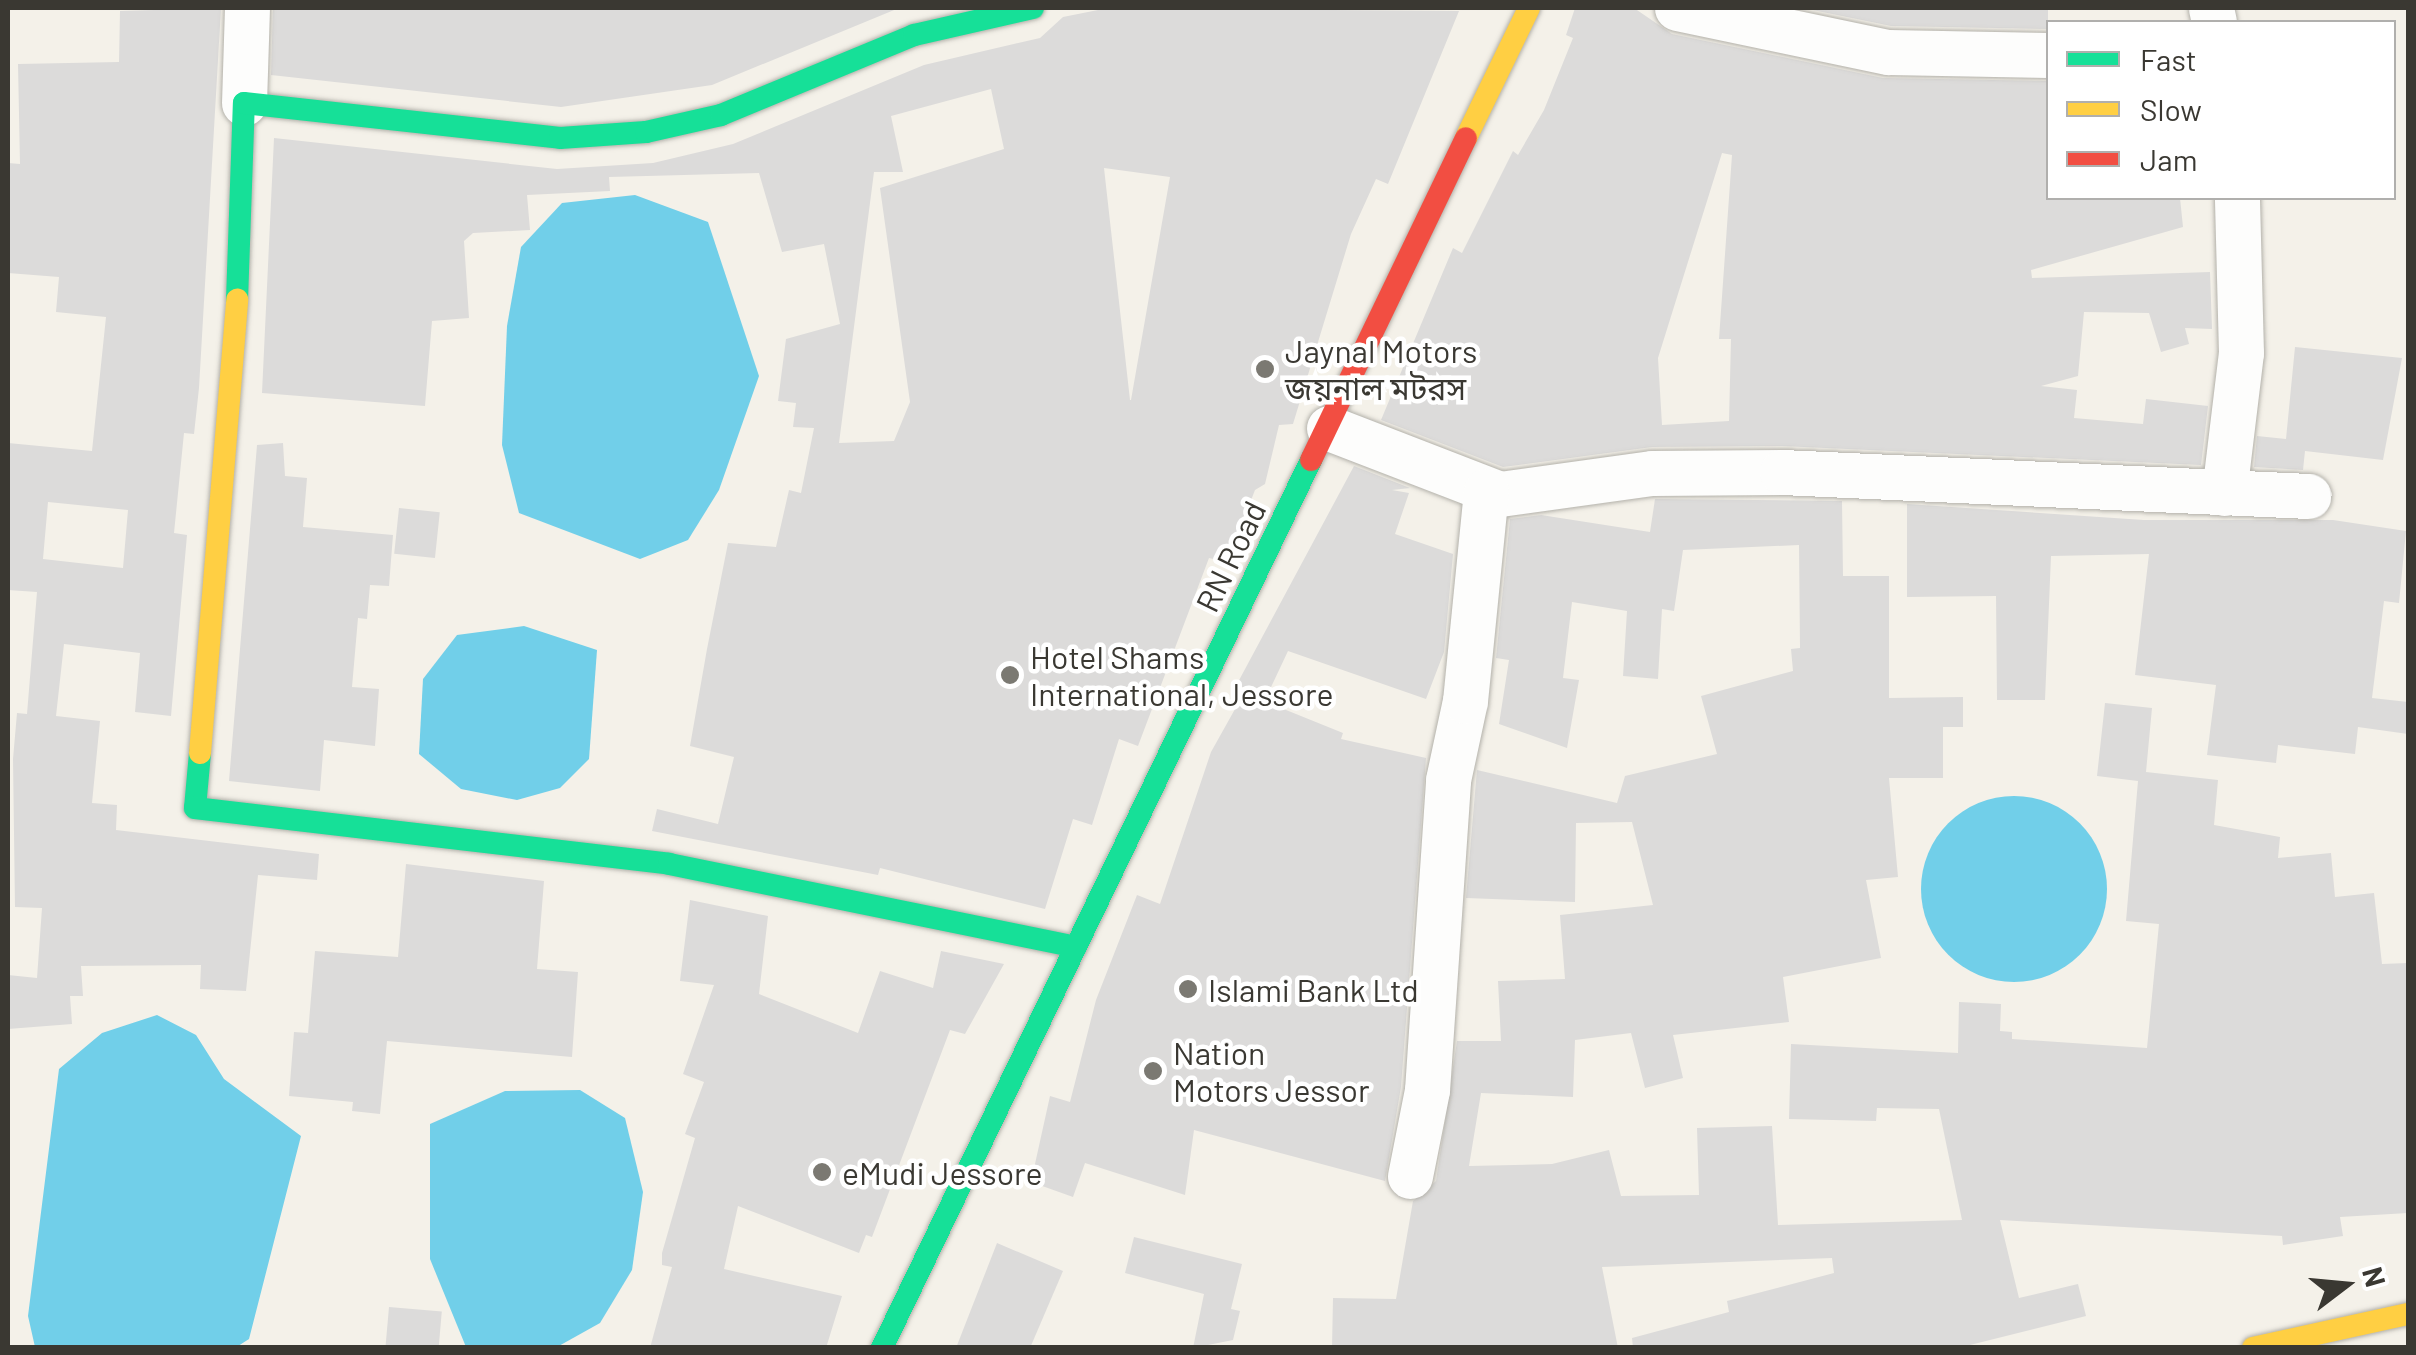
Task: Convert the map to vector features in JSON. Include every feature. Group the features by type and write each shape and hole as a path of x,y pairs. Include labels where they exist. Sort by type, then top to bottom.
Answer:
{"main road":[{"path":"1033,8 914,36 721,115 646,132 560,138 244,104 237,313 195,808 669,864 1076,947"},
{"name":"RN Road","path":"882,1348 1329,428 1525,8"},
{"path":"2253,1348 2408,1314"},
{"path":"2337,1348 2408,1322"}],"street":[{"path":"244,104 247,8"},
{"path":"1676,8 1888,52 2046,55"},
{"path":"2224,493 2242,353 2236,200"},
{"path":"1329,428 1486,491 1652,472 1782,472 2308,496"},
{"path":"1410,1176 1427,1090 1448,780 1465,701 1486,491"}],"water":[{"path":"635,195 708,222 759,376 719,490 688,540 640,559 519,513 502,445 507,326 521,247 562,203"},
{"path":"524,626 597,650 589,759 560,788 517,800 461,789 419,754 423,679 457,635"},
{"path":"2014,796 2050,803 2080,823 2100,853 2107,889 2100,925 2080,955 2050,975 2014,982 1978,975 1948,955 1928,925 1921,889 1928,853 1948,823 1978,803"},
{"path":"157,1015 196,1035 224,1079 301,1136 249,1339 235,1348 35,1347 28,1316 59,1069 102,1033"},
{"path":"580,1090 625,1118 643,1192 632,1270 600,1323 557,1347 466,1347 430,1259 430,1124 505,1091"}],"building":[{"path":"221,8 199,388 194,434 184,433 174,533 187,535 171,716 135,712 140,653 64,644 56,716 100,721 92,803 117,805 116,830 319,854 317,880 258,875 246,991 200,989 201,965 81,966 83,996 70,996 72,1024 8,1029 8,975 37,978 42,908 15,907 13,759 17,713 27,714 37,592 8,590 8,443 92,451 106,317 56,312 59,277 8,273 8,163 20,164 18,64 119,62 120,11","holes":["48,502 128,510 123,568 43,559"]},
{"path":"273,8 899,8 712,85 561,107 271,75"},
{"path":"1108,8 1459,11 1388,184 1376,179 1351,234 1293,424 1279,425 1265,484 1255,490 1227,562 1209,558 1138,746 1119,739 1092,825 1073,819 1045,909 880,868 878,875 652,831 657,809 718,824 734,757 690,746 707,649 728,543 776,547 789,490 801,493 814,428 793,427 796,403 778,401 786,339 840,324 824,244 782,252 759,173 609,177 610,191 527,195 530,230 473,233 464,241 469,318 432,321 425,406 262,393 274,138 557,169 653,163 733,144 924,65 1040,38 1063,17","holes":["991,89 1004,149 880,188 910,402 894,441 839,443 874,172 903,172 891,116","1104,168 1170,177 1131,400 1130,400"]},
{"path":"1575,8 1634,8 1672,34 1883,78 2046,81 2046,200 2180,200 2183,227 2031,270 2032,278 2210,272 2212,329 2185,328 2189,344 2161,352 2149,313 2084,312 2078,376 2041,386 2077,390 2074,418 2143,424 2146,399 2208,406 2201,465 1782,446 1652,447 1503,467 1381,420 1453,248 1462,253 1513,151 1518,155 1544,110 1573,38 1566,35","holes":["1722,153 1732,155 1719,339 1731,339 1729,421 1662,425 1658,358"]},
{"path":"1803,8 2048,8 2046,29 1891,26"},
{"path":"2295,347 2402,358 2383,460 2305,451 2303,470 2254,467 2257,436 2286,439"},
{"path":"283,443 285,476 307,478 303,527 393,535 389,586 370,585 367,619 358,618 352,687 379,689 375,746 324,740 320,791 229,781 257,445"},
{"path":"1354,466 1410,488 1392,490 1409,493 1395,534 1453,554 1444,652 1426,699 1288,651 1265,700 1237,684"},
{"path":"1655,499 1842,501 1843,576 1889,576 1889,698 1963,697 1963,727 1943,727 1943,778 1889,778 1898,877 1866,880 1881,958 1783,977 1789,1022 1673,1035 1683,1078 1645,1088 1631,1033 1575,1040 1573,1097 1481,1093 1469,1166 1552,1164 1609,1150 1621,1196 1699,1195 1697,1128 1772,1126 1778,1225 1962,1220 1939,1109 1877,1108 1876,1121 1789,1119 1791,1044 1958,1053 1959,1002 2001,1004 2000,1031 2012,1032 2012,1039 2147,1048 2159,924 2126,921 2138,781 2097,776 2105,703 2152,708 2146,772 2218,780 2214,825 2280,837 2278,858 2331,853 2335,897 2374,893 2382,964 2408,963 2408,1213 2340,1217 2343,1236 2283,1245 2282,1236 2000,1220 2019,1298 2078,1284 2086,1316 1958,1348 1633,1348 1632,1338 1729,1312 1727,1301 1834,1273 1832,1258 1602,1267 1618,1348 1332,1348 1333,1298 1396,1299 1413,1201 1436,1181 1457,1041 1501,1041 1498,981 1565,979 1560,915 1653,905 1632,822 1576,823 1575,902 1466,898 1477,770 1617,803 1625,776 1717,754 1701,696 1793,671 1791,649 1800,648 1799,545 1683,550 1674,611 1662,609 1658,679 1623,676 1627,611 1572,602 1563,678 1579,680 1567,748 1499,724 1509,660 1496,658 1510,519 1541,515 1650,532"},
{"path":"1907,504 2144,520 2333,520 2406,531 2399,603 2384,601 2372,698 2408,702 2408,734 2358,727 2355,754 2278,745 2276,763 2207,755 2216,685 2135,675 2149,554 2051,556 2045,700 1997,700 1996,596 1907,597"},
{"path":"399,508 440,512 435,558 394,554"},
{"path":"1244,693 1343,733 1341,739 1426,758 1401,1087 1385,1181 1194,1130 1185,1195 1085,1163 1073,1197 1031,1182 1050,1096 1070,1102 1096,1000 1137,895 1160,904 1211,752"},
{"path":"406,864 544,881 537,969 578,972 572,1057 387,1041 380,1114 352,1111 353,1102 289,1096 294,1032 308,1033 315,951 398,957"},
{"path":"690,900 768,916 759,994 858,1033 880,971 933,988 941,951 1004,964 965,1034 950,1030 872,1237 866,1235 859,1253 738,1206 724,1269 842,1296 826,1348 650,1348 672,1267 662,1265 662,1253 695,1138 685,1134 704,1082 683,1074 714,985 680,981"},
{"path":"1134,1237 1242,1264 1231,1309 1240,1311 1233,1340 1193,1348 1204,1294 1125,1273"},
{"path":"997,1243 1063,1271 1030,1348 956,1348"},
{"path":"389,1307 442,1312 439,1348 385,1348"}],"traffic: fast":[{"path":"237,300 244,103 560,138 646,132 721,115 914,35 1033,8"},
{"path":"882,1348 1311,460"},
{"path":"200,753 195,808 669,864 1076,947"}],"traffic: slow":[{"path":"1466,138 1529,8"},
{"path":"200,753 237,300"},
{"path":"2253,1348 2408,1314"}],"traffic: jam":[{"path":"1311,460 1466,138"}],"place":[{"name":"Jaynal Motors জয়নাল মটরস","path":"1265,369"},
{"name":"Hotel Shams International, Jessore","path":"1010,675"},
{"name":"Islami Bank Ltd","path":"1188,989"},
{"name":"Nation Motors Jessor","path":"1153,1071"},
{"name":"eMudi Jessore","path":"822,1172"}]}
